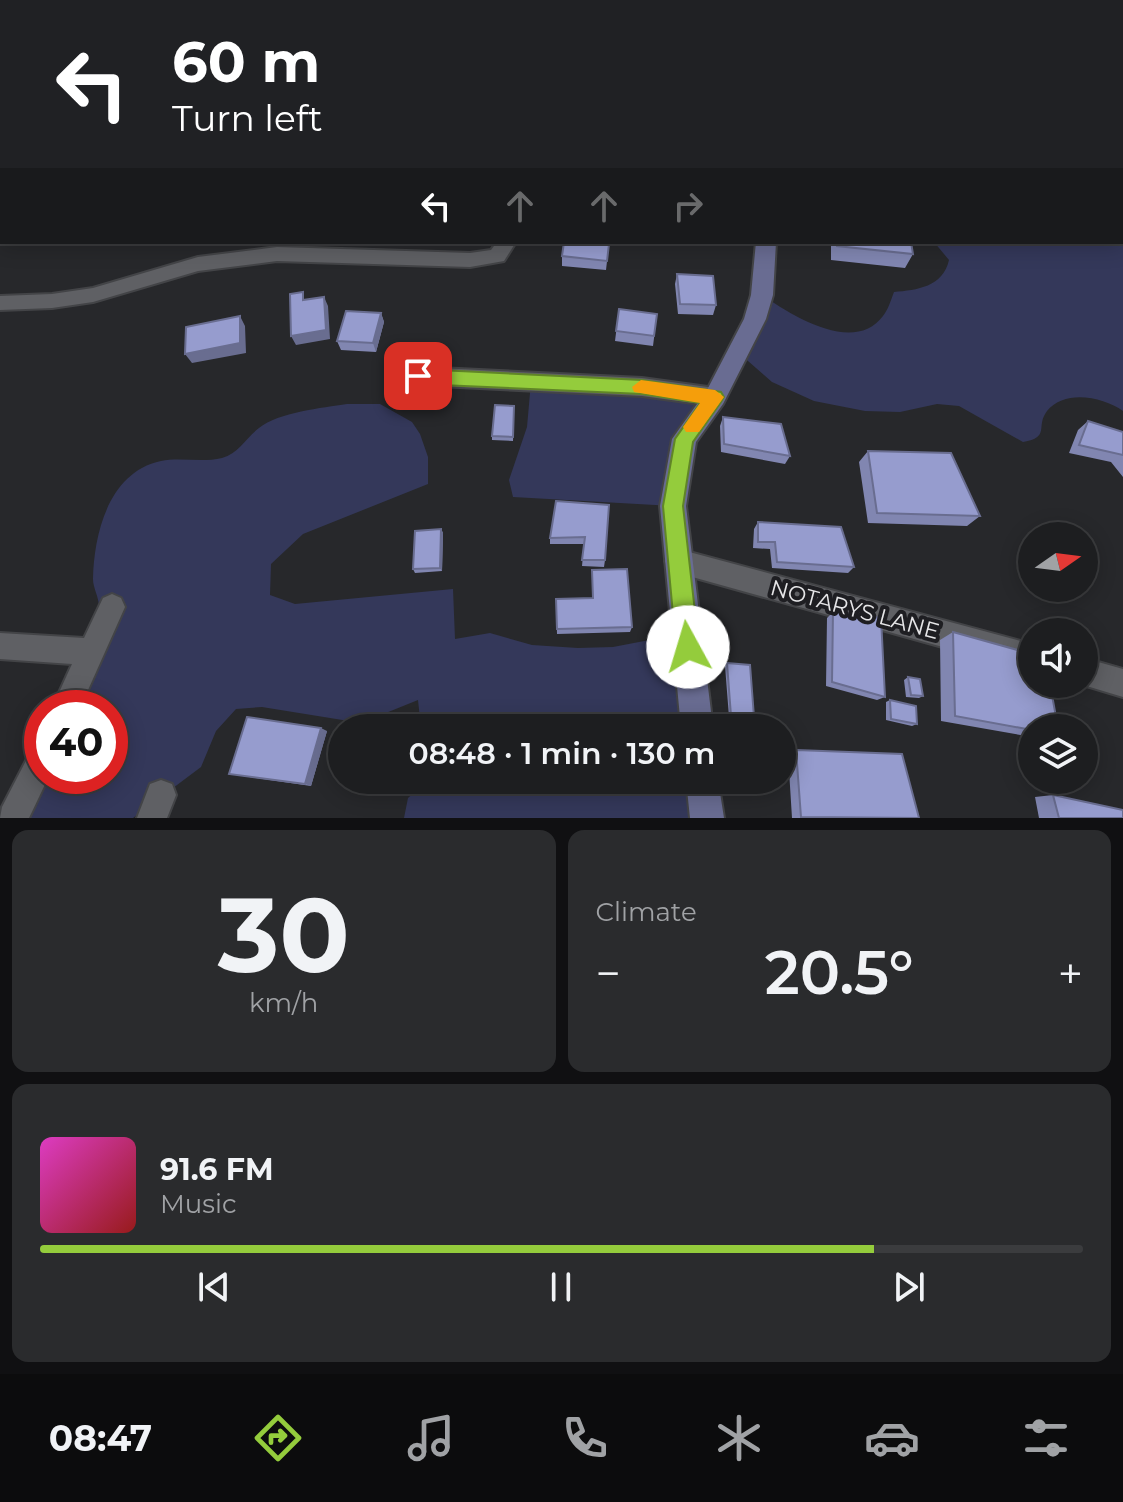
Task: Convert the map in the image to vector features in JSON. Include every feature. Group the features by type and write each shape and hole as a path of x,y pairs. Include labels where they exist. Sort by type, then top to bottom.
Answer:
{"street":[{"path":"0,303 52,301 93,295 198,264 277,254 470,260 497,256 506,244"},
{"path":"695,714 673,506 684,439 715,397 755,319 762,295 766,244"},
{"path":"418,376 642,387 715,397"},
{"name":"NOTARYS LANE","path":"678,561 1018,654"},
{"path":"74,690 112,607"},
{"path":"0,646 91,652"},
{"path":"1098,676 1123,683"},
{"path":"13,818 25,794"},
{"path":"704,794 707,818"}],"shaded area":[{"path":"936,244 1123,244 1123,411 1095,399 1064,400 1047,411 1040,434 1023,442 959,406 937,404 900,412 865,411 814,401 772,382 740,354 762,295 822,328 856,332 871,327 883,316 894,292 920,288 935,281 946,269 949,260"},
{"path":"531,382 715,397 699,415 673,506 513,497 509,480 527,427"},
{"path":"347,404 380,404 412,422 428,457 428,484 303,534 271,564 270,595 295,604 453,589 455,639 490,633 532,645 578,648 613,647 686,633 695,714 420,714 418,700 383,714 328,714 328,718 262,707 236,709 216,731 201,767 133,818 0,818 8,794 24,765 24,794 128,794 128,690 63,690 99,607 93,579 94,561 101,524 117,491 143,467 168,460 207,460 228,456 267,423 301,412"},
{"path":"412,794 704,794 707,818 404,818 408,798"}],"building":[{"path":"564,244 609,244 607,261 562,256"},
{"path":"911,244 913,254 837,246"},
{"path":"677,274 713,276 716,305 680,304"},
{"path":"303,292 303,300 324,297 326,330 291,336 290,294"},
{"path":"619,309 657,314 654,336 616,331"},
{"path":"346,311 381,313 373,343 337,341"},
{"path":"240,316 240,343 185,354 186,327"},
{"path":"391,370 446,373 443,392 387,389"},
{"path":"495,405 514,406 513,437 492,436"},
{"path":"723,417 781,424 790,456 724,444"},
{"path":"1088,421 1123,432 1123,455 1079,445"},
{"path":"868,451 951,453 980,516 877,513"},
{"path":"556,501 609,505 605,560 582,560 585,537 550,538"},
{"path":"758,522 841,527 854,567 777,562 775,542 758,542"},
{"path":"441,529 440,568 413,569 415,531"},
{"path":"627,569 632,627 557,629 556,599 593,598 592,570"},
{"path":"833,612 881,618 885,697 832,682"},
{"path":"953,632 1018,650 1018,698 1053,698 1055,714 1018,714 1018,727 955,716"},
{"path":"727,663 750,665 754,714 731,714"},
{"path":"908,677 920,679 923,696 911,695"},
{"path":"890,700 916,706 917,724 891,719"},
{"path":"247,717 321,728 305,784 229,774"},
{"path":"796,750 902,754 919,818 801,817"},
{"path":"1053,795 1123,810 1123,818 1059,818"}],"slow traffic":[{"path":"641,387 715,397 693,427"}],"route":[{"path":"418,376 642,387 715,397 684,439 673,506 688,647"}]}
